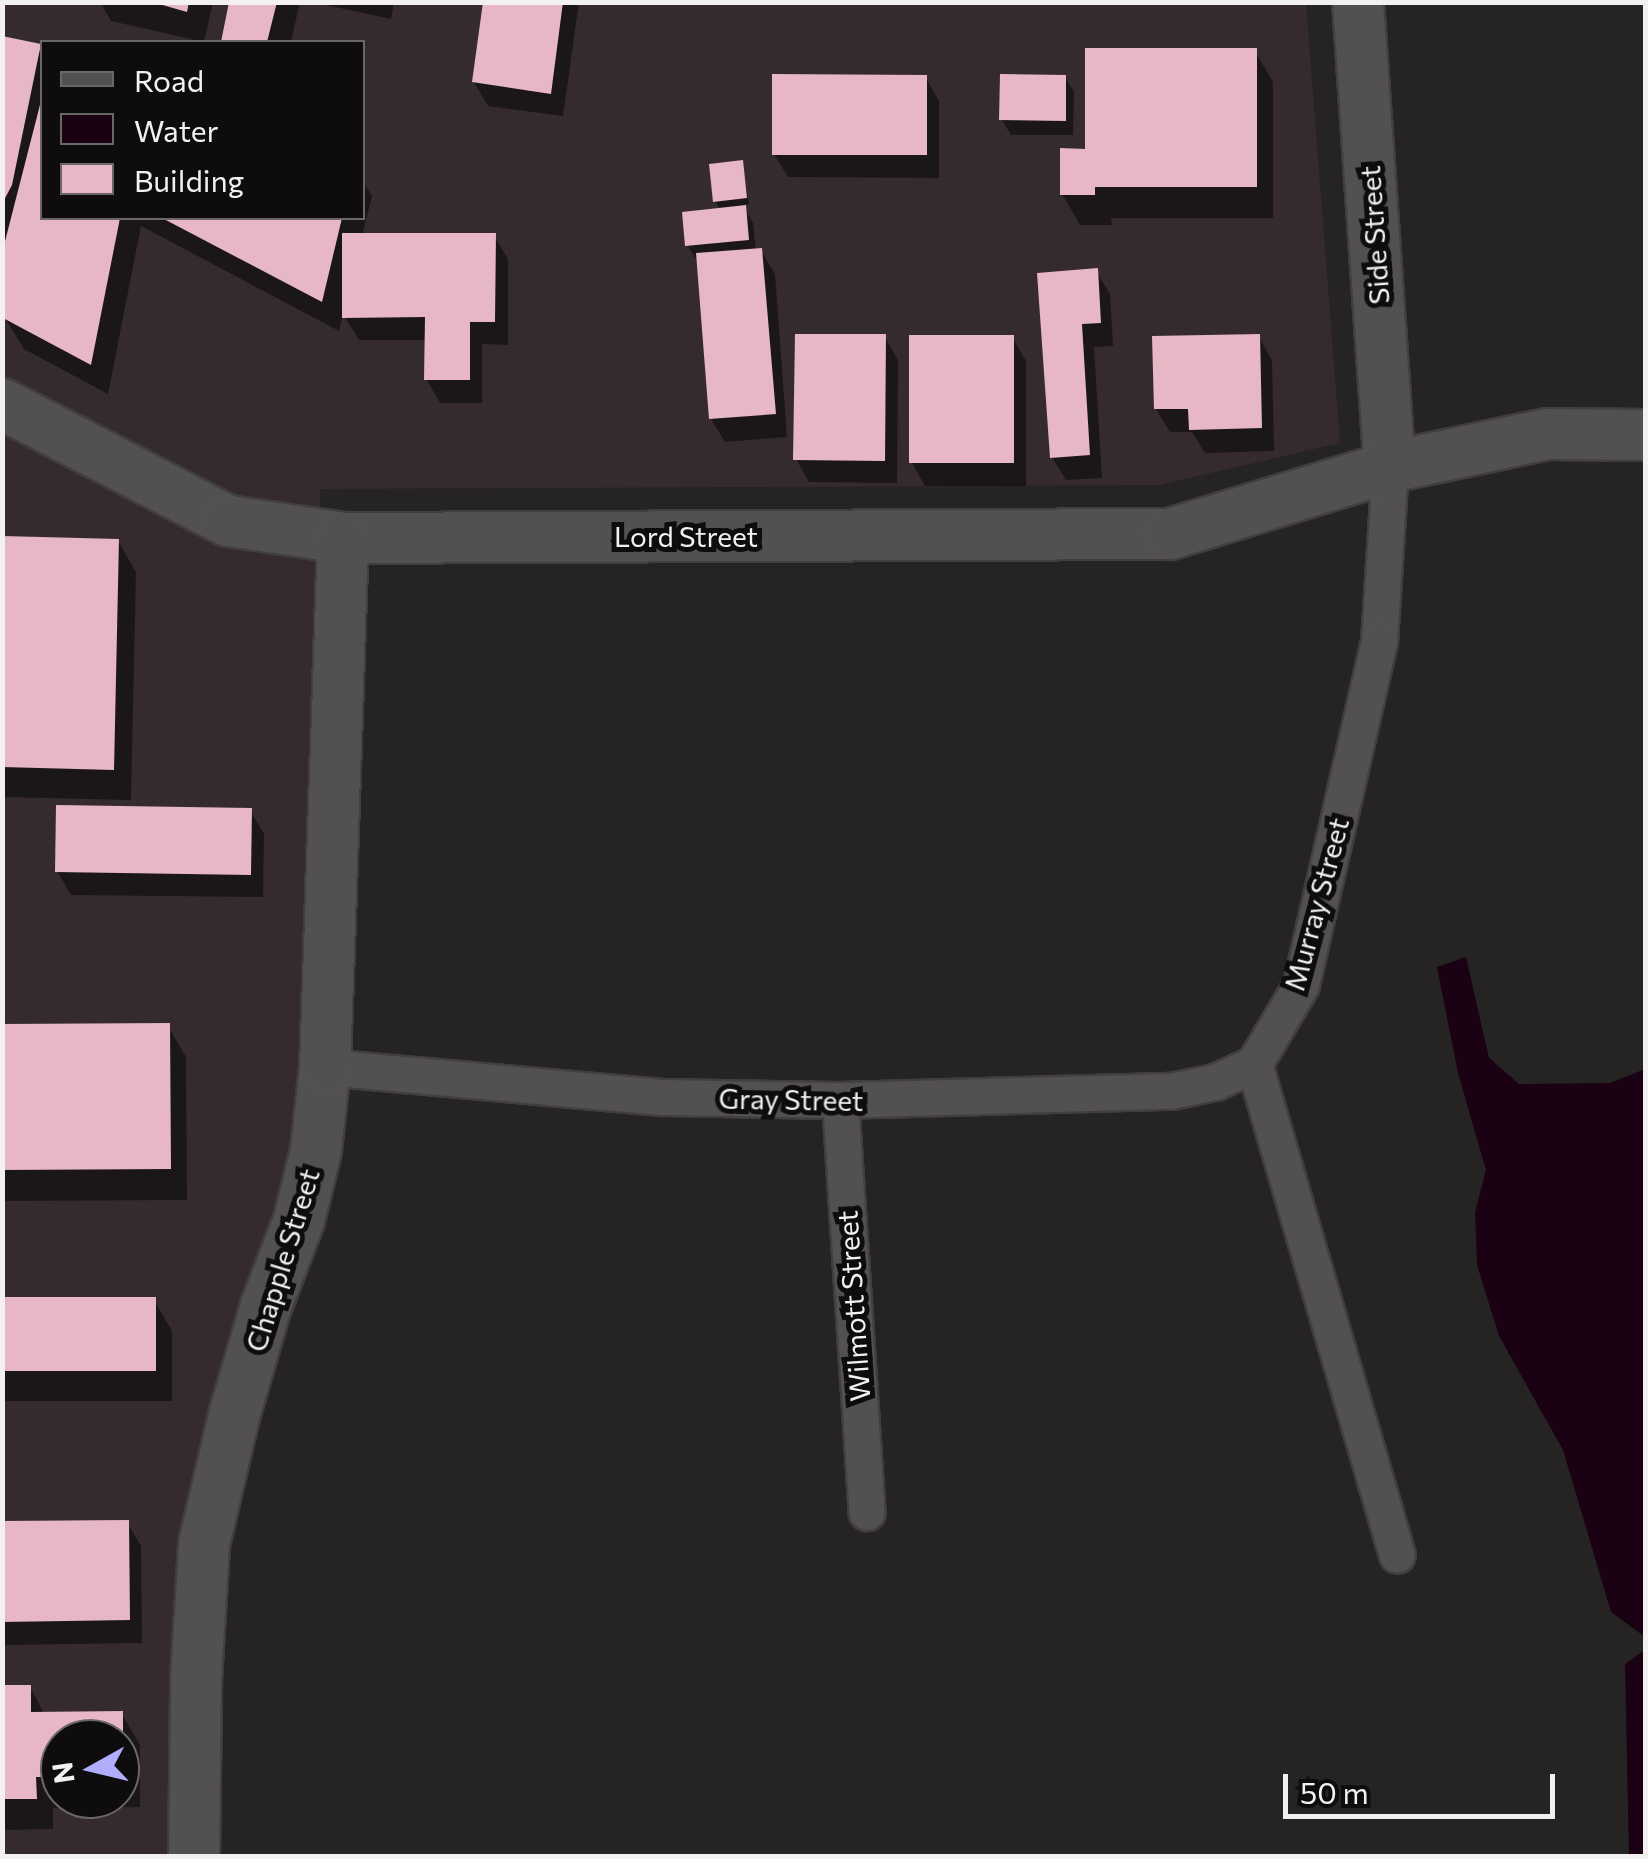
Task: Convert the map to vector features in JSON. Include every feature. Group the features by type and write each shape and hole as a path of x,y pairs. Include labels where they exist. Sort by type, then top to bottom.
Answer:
{"street":[{"name":"Side Street","path":"1358,2 1390,467"},
{"name":"Lord Street","path":"2,404 228,521 343,538 1170,534 1390,467 1548,434 1646,435"},
{"name":"Murray Street","path":"1254,1064 1301,985 1306,966 1379,642 1390,467"},
{"name":"Chapple Street","path":"194,1856 196,1680 204,1544 261,1324 299,1220 316,1150 325,1067 343,538"},
{"name":"Gray Street","path":"325,1067 664,1097 840,1100 1171,1090 1215,1082 1254,1064"},
{"path":"1254,1064 1397,1555"},
{"name":"Wilmott Street","path":"840,1100 867,1512"}],"shaded area":[{"path":"3,3 1306,3 1340,443 1160,485 320,489 311,1107 180,1601 180,1856 3,1856"}],"water":[{"path":"1466,957 1489,1058 1519,1084 1610,1083 1645,1069 1645,1637 1611,1612 1563,1450 1499,1336 1477,1265 1475,1212 1486,1170 1458,1073 1437,967"},
{"path":"1645,1650 1645,1856 1629,1856 1625,1664"}],"building":[{"path":"152,2 189,2 187,12"},
{"path":"229,2 277,2 268,40 221,40"},
{"path":"483,2 563,2 551,94 472,82"},
{"path":"2,36 40,44 40,49 12,185 2,204"},
{"path":"1085,48 1257,48 1257,187 1095,187 1095,195 1060,195 1060,148 1085,149"},
{"path":"772,74 927,75 927,155 772,155"},
{"path":"1000,74 1066,75 1066,121 999,120"},
{"path":"40,105 40,220 120,220 91,365 3,318 2,253"},
{"path":"743,160 747,198 713,202 709,164"},
{"path":"746,205 749,240 685,246 682,212"},
{"path":"166,220 342,220 322,302"},
{"path":"342,233 496,233 495,322 470,322 470,380 424,380 425,317 342,318"},
{"path":"762,248 776,414 709,419 696,253"},
{"path":"1098,268 1101,323 1082,324 1090,455 1050,458 1037,273"},
{"path":"795,334 886,334 885,461 793,460"},
{"path":"1260,334 1262,428 1189,430 1188,409 1154,409 1152,336"},
{"path":"909,335 1014,335 1014,463 909,463"},
{"path":"2,536 119,539 114,770 2,767"},
{"path":"56,805 252,808 251,875 55,872"},
{"path":"170,1023 171,1169 2,1170 2,1024"},
{"path":"2,1297 156,1297 156,1371 2,1371"},
{"path":"129,1520 130,1620 2,1622 2,1521"},
{"path":"2,1685 31,1685 31,1712 123,1711 123,1719 40,1719 37,1799 2,1799"}]}
